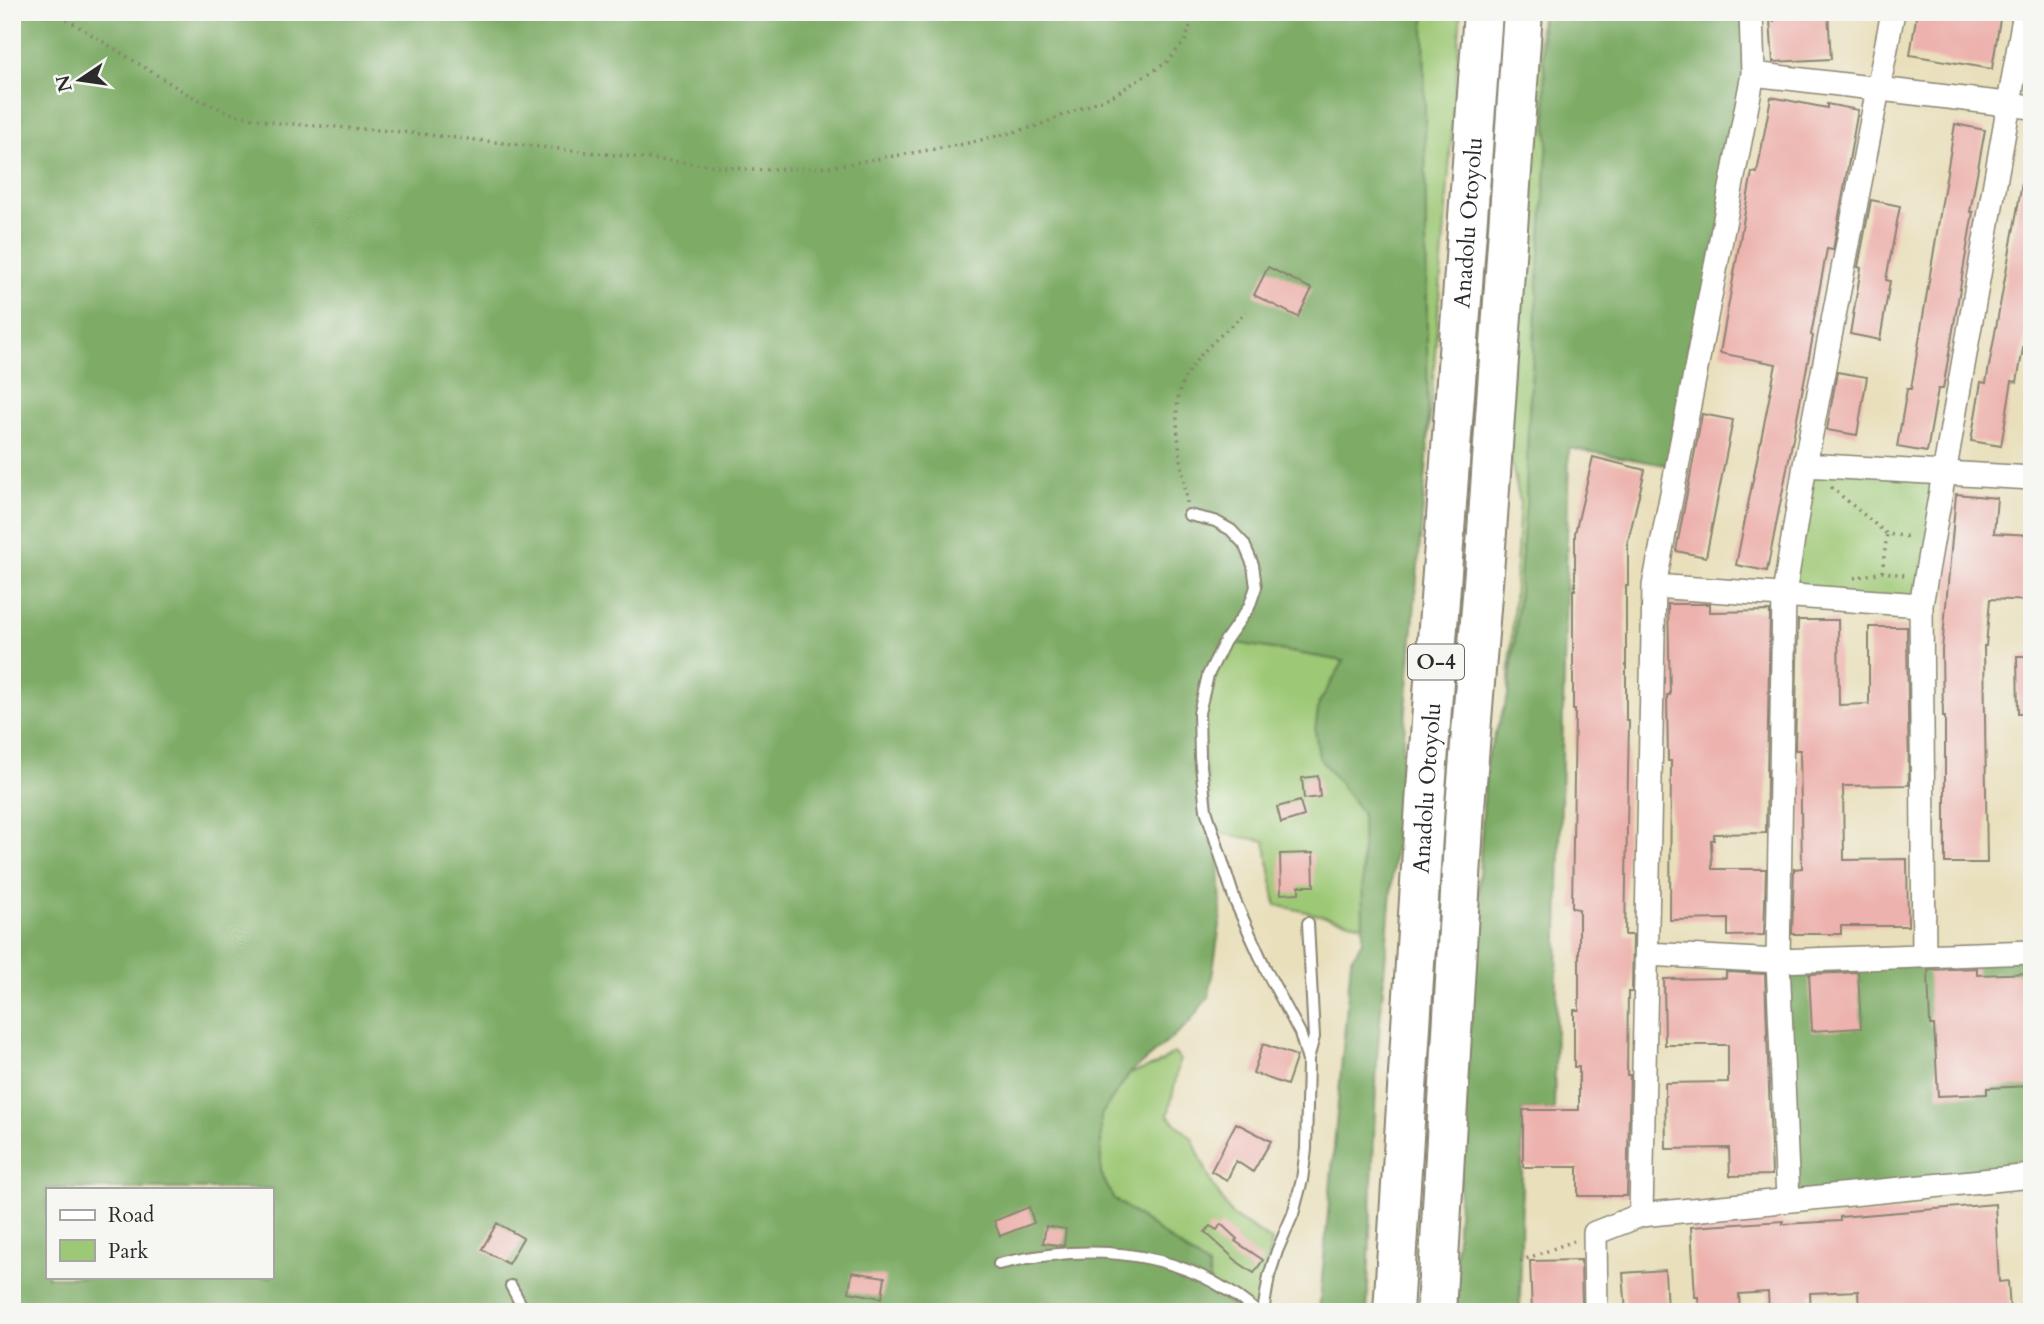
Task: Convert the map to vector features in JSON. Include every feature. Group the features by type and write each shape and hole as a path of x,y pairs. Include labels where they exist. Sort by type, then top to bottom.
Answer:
{"highway":[{"name":"Anadolu Otoyolu","path":"1393,1312 1425,804 1483,12"},
{"name":"Anadolu Otoyolu","path":"1436,1312 1465,807 1523,12"}],"street":[{"path":"1641,1215 1654,586 1753,74 1751,12"},
{"path":"1788,1200 1778,961 1784,594 1805,466 1893,12"},
{"path":"1924,956 1921,604 1942,475 2021,106 2025,12"},
{"path":"1753,74 2021,106"},
{"path":"1805,466 2032,478"},
{"path":"1654,586 1921,604"},
{"path":"1647,954 1778,961 2032,952"},
{"path":"1596,1312 1595,1233 1641,1215 2032,1176"}],"lane":[{"path":"1189,515 1215,521 1231,530 1244,544 1253,565 1256,587 1249,607 1225,641 1208,675 1199,713 1200,757 1206,810 1235,901 1300,1033 1308,1060"},
{"path":"1263,1312 1269,1276 1293,1214 1302,1181 1306,1149 1308,1060 1314,1037 1308,923"},
{"path":"999,1264 1038,1255 1071,1252 1116,1253 1196,1272 1236,1294 1257,1312"},
{"path":"511,1286 525,1312"}],"path":[{"path":"55,12 189,95 229,113 277,123 393,131 753,170 829,167 964,144 1034,127 1114,95 1167,63 1185,41 1195,12"},
{"path":"1189,515 1178,421 1178,393 1185,377 1205,352 1246,312"},
{"path":"1805,466 1887,534 1917,538"},
{"path":"1882,572 1887,534"},
{"path":"1520,1262 1595,1233"}],"green space":[{"path":"12,12 1424,12 1428,446 1377,1059 1367,1312 1319,1312 1351,960 1363,940 1362,813 1319,757 1315,731 1319,703 1344,661 1225,641 1208,675 1200,757 1219,853 1221,918 1209,996 1188,1024 1129,1074 1101,1115 1101,1174 1113,1198 1208,1267 1212,1291 1239,1312 12,1312"},
{"path":"1424,12 1461,12 1428,446 1424,19"},
{"path":"1541,12 1548,140 1528,427 1526,504 1508,696 1520,502 1507,441"},
{"path":"1541,12 1751,12 1753,74 1677,467 1569,448 1554,1110 1523,1110 1520,1312 1452,1312 1486,761 1508,696 1526,504 1528,427 1548,140"},
{"path":"1805,465 1942,475 1921,605 1784,594"},
{"path":"1225,641 1344,661 1319,703 1319,757 1362,813 1363,925 1276,905 1265,841 1213,832 1199,713"},
{"path":"2032,952 2032,1176 1788,1200 1778,961"},
{"path":"1174,1053 1180,1059 1168,1116 1192,1138 1211,1182 1232,1215 1272,1241 1257,1312 1239,1312 1212,1291 1208,1267 1113,1198 1101,1174 1101,1115 1129,1074 1156,1065"}],"building":[{"path":"1773,12 1828,12 1831,59 1773,62 1770,21 1774,21"},
{"path":"1917,12 1959,12 2000,19 1992,69 1910,55"},
{"path":"1771,97 1827,108 1827,104 1858,110 1833,250 1827,249 1811,335 1813,336 1767,571 1736,565 1776,364 1720,353 1752,172 1757,173"},
{"path":"1955,124 1985,130 1943,389 1938,389 1927,452 1897,447 1907,389 1911,389"},
{"path":"2024,172 2032,173 2032,298 2017,382 2012,381 2001,446 1971,441 1981,382 1986,383"},
{"path":"1871,200 1900,206 1886,280 1890,281 1880,340 1850,334 1861,268 1858,267"},
{"path":"1268,267 1312,289 1298,317 1254,295"},
{"path":"1837,372 1867,377 1857,435 1827,430"},
{"path":"1702,414 1733,420 1706,557 1676,551"},
{"path":"1593,457 1645,470 1628,541 1626,586 1626,720 1629,720 1625,935 1633,935 1632,992 1628,992 1627,1075 1630,1075 1627,1196 1578,1196 1578,1167 1523,1167 1523,1110 1579,1110 1579,1067 1574,1067 1574,1010 1579,1010 1579,909 1572,908 1575,710 1573,590 1575,533"},
{"path":"1956,494 1997,498 1994,533 2032,535 2032,601 1990,599 1984,646 1987,863 1945,863 1942,650"},
{"path":"1668,604 1710,604 1710,612 1770,611 1766,833 1714,834 1714,840 1711,840 1712,869 1766,869 1764,935 1728,936 1728,919 1670,920"},
{"path":"1798,620 1838,620 1839,705 1869,704 1869,627 1907,627 1909,785 1843,786 1844,860 1907,859 1908,926 1841,926 1841,934 1792,934 1794,869 1802,868 1800,750 1795,750"},
{"path":"2017,656 2032,656 2032,713 2018,713"},
{"path":"1318,776 1320,797 1304,799 1302,778"},
{"path":"1300,801 1304,816 1281,823 1277,807"},
{"path":"1313,853 1314,886 1299,886 1299,893 1281,894 1280,854"},
{"path":"1977,968 1977,975 2032,973 2032,1086 1987,1088 1987,1094 1938,1096 1934,1025 1930,1025 1928,970"},
{"path":"1726,972 1765,974 1772,1175 1730,1176 1729,1148 1666,1149 1665,1083 1728,1082 1728,1045 1665,1045 1664,979 1726,978"},
{"path":"1858,972 1861,1028 1812,1031 1809,974"},
{"path":"1263,1044 1297,1056 1287,1085 1253,1073"},
{"path":"1236,1123 1271,1141 1253,1172 1236,1161 1227,1180 1211,1171"},
{"path":"1995,1204 1999,1282 2008,1281 2010,1312 1859,1312 1858,1291 1810,1293 1811,1312 1769,1312 1768,1292 1739,1294 1740,1312 1699,1312 1698,1297 1695,1297 1691,1227 1783,1221 1783,1224 1840,1221 1840,1217"},
{"path":"1029,1207 1034,1223 1000,1236 994,1221"},
{"path":"497,1223 523,1238 508,1264 482,1249"},
{"path":"1221,1224 1237,1239 1235,1241 1263,1260 1254,1273 1205,1232 1210,1226 1217,1230"},
{"path":"1046,1226 1066,1229 1064,1246 1043,1243"},
{"path":"1581,1260 1582,1309 1575,1309 1575,1312 1532,1312 1530,1261"},
{"path":"1665,1270 1667,1312 1626,1312 1623,1273"},
{"path":"852,1272 885,1277 882,1298 849,1292"}]}
